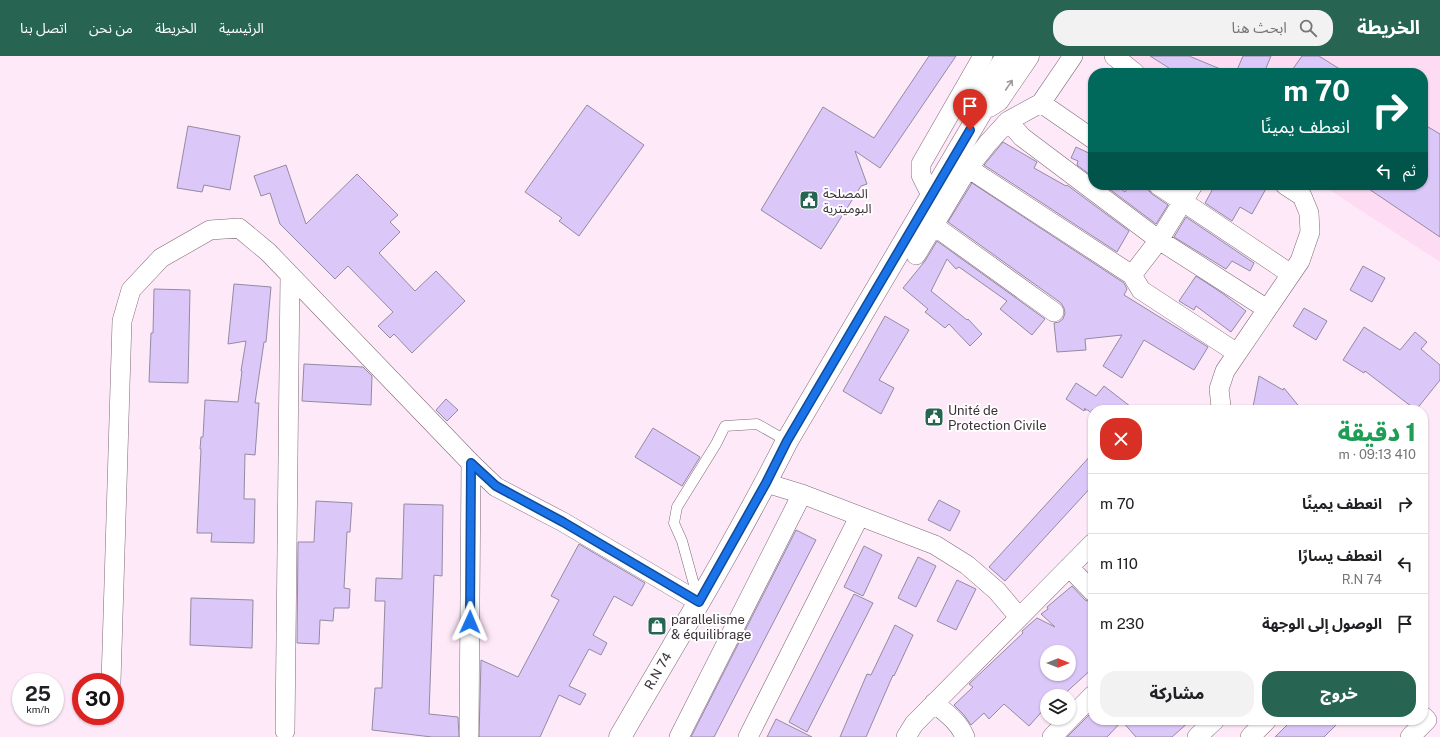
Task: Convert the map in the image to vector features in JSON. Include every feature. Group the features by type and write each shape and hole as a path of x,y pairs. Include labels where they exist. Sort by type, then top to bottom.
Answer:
{"main road":[{"name":"R.N 74","path":"981,112 984,93 1007,56"},
{"name":"R.N 74","path":"620,737 699,602 766,483 787,441 931,195 981,112 998,100 1028,56"}],"street":[{"path":"931,195 921,175 921,164 983,56"},
{"path":"916,255 968,168 1008,121 1041,102 1073,56"},
{"path":"1114,56 1129,68"},
{"path":"957,101 981,112"},
{"path":"1041,102 1088,135"},
{"path":"1008,121 1022,137 1088,187"},
{"path":"968,168 1132,275 1141,290 1237,353"},
{"path":"1092,190 1159,240 1267,309"},
{"path":"1165,190 1291,274"},
{"path":"1132,275 1159,240 1190,190"},
{"path":"1221,405 1219,388 1225,370 1300,261 1310,232 1309,213 1302,196 1293,190"},
{"path":"934,225 1054,312"},
{"path":"111,673 122,321 131,290 161,258 210,230 238,228 268,252 471,463 496,486 563,522 699,602"},
{"path":"285,731 290,275"},
{"path":"469,734 471,463"},
{"path":"766,483 802,494 935,545 967,565 997,591 1019,617"},
{"path":"679,737 802,494"},
{"path":"748,737 859,516"},
{"path":"906,737 914,724 934,703 1088,548"},
{"path":"1070,567 1088,587"},
{"path":"1052,737 1088,700"},
{"path":"934,703 952,718 965,737"},
{"path":"1198,737 1210,725"},
{"path":"1250,737 1262,725"},
{"path":"1410,737 1422,725"}],"lane":[{"path":"699,602 682,541 674,523 677,507 716,444 724,426 757,424 787,441"}],"shaded area":[{"path":"1125,56 1440,56 1440,262 1330,190 1428,190 1428,68 1143,68"}],"building":[{"path":"929,56 956,56 880,168 855,151 867,184 861,186 821,249 761,210 823,107 874,138"},
{"path":"1150,56 1189,56 1218,68 1169,68"},
{"path":"1243,56 1271,56 1266,68 1238,68"},
{"path":"1302,56 1319,56 1338,68 1294,68"},
{"path":"587,105 644,145 579,236 559,221 562,218 525,192"},
{"path":"188,126 240,136 230,190 204,185 202,192 177,188"},
{"path":"1428,127 1440,134 1440,237 1370,190 1428,190"},
{"path":"1003,142 1037,162 1034,168 1066,186 1067,185 1129,231 1117,252 984,165"},
{"path":"1076,147 1088,153 1088,173 1077,165 1078,161 1071,158"},
{"path":"286,165 306,224 357,174 398,215 390,222 400,232 379,253 415,291 436,271 465,301 412,353 394,334 390,338 378,326 393,312 348,266 335,279 280,224 270,193 261,196 254,176"},
{"path":"972,183 1124,283 1127,289 1124,295 1208,347 1194,370 1144,340 1122,378 1103,366 1122,335 1085,339 1086,350 1057,352 1054,323 1063,319 1065,313 1061,303 948,222"},
{"path":"1111,190 1122,190 1125,192 1126,190 1148,190 1168,205 1156,224"},
{"path":"1212,190 1265,190 1252,214 1240,207 1232,221 1205,203"},
{"path":"1186,217 1254,263 1250,271 1232,261 1226,269 1174,237"},
{"path":"937,241 1045,319 1032,335 1000,309 1007,301 959,267 956,269 947,259 931,291 967,320 968,319 982,334 970,346 949,324 945,328 925,312 928,309 903,288 925,261"},
{"path":"1363,266 1385,278 1372,302 1350,290"},
{"path":"1196,276 1246,311 1231,332 1196,306 1194,310 1179,301"},
{"path":"234,284 271,287 266,342 264,342 255,403 259,403 255,455 245,454 244,499 255,499 254,543 211,542 212,533 197,533 200,449 201,437 203,437 205,400 238,402 246,341 228,344"},
{"path":"154,289 190,290 188,383 149,382 151,333 153,333"},
{"path":"1304,308 1327,321 1316,340 1293,326"},
{"path":"885,316 909,330 879,380 894,388 881,414 843,391"},
{"path":"1364,327 1400,350 1415,332 1427,342 1421,349 1440,365 1440,380 1420,405 1409,405 1365,371 1364,373 1343,360"},
{"path":"304,364 363,367 372,376 371,405 302,401"},
{"path":"1259,376 1283,390 1284,388 1298,405 1253,405"},
{"path":"1076,383 1096,396 1104,386 1129,405 1088,405 1088,410 1085,410 1085,408 1084,411 1066,399"},
{"path":"446,399 458,410 447,421 436,410"},
{"path":"653,428 700,457 682,486 635,457"},
{"path":"1088,458 1088,490 1005,581 989,567"},
{"path":"939,500 960,511 950,531 928,520"},
{"path":"316,501 352,503 350,532 347,532 344,588 350,589 349,608 334,608 333,621 320,620 319,644 297,643 298,542 314,542"},
{"path":"404,504 443,505 442,576 434,575 429,714 458,717 459,737 432,737 372,730 375,688 382,688 385,601 375,601 376,578 402,579"},
{"path":"796,530 816,540 714,737 691,737"},
{"path":"579,544 645,583 632,606 614,596 593,635 607,643 601,655 589,649 569,686 586,694 580,705 559,695 540,737 479,737 481,660 518,677 559,600 551,596"},
{"path":"864,546 882,555 863,596 844,587"},
{"path":"918,557 936,566 916,607 898,598"},
{"path":"957,580 976,589 956,630 937,621"},
{"path":"1072,586 1085,600 1088,601 1088,673 1070,689 1040,689 1040,714 1029,726 1004,704 989,719 984,713 971,725 954,705 973,687 969,684 1037,618 1055,627 1041,614"},
{"path":"854,594 873,603 807,732 789,722"},
{"path":"191,598 253,600 252,648 190,645"},
{"path":"895,625 913,635 894,676 893,675 866,737 840,737 867,674 871,675"},
{"path":"1088,716 1088,725 1118,725 1107,737 1067,737"},
{"path":"776,719 812,737 767,737"},
{"path":"1126,725 1185,725 1172,737 1136,737"},
{"path":"1287,725 1336,725 1324,737 1275,737"}],"place":[{"name":"المصلحة البوميترية","path":"809,200"},
{"name":"Unité de Protection Civile","path":"934,417"},
{"name":"parallelisme & équilibrage","path":"657,626"}],"route":[{"path":"470,622 471,463 496,486 563,522 699,602 766,483 787,441 970,130"}]}
